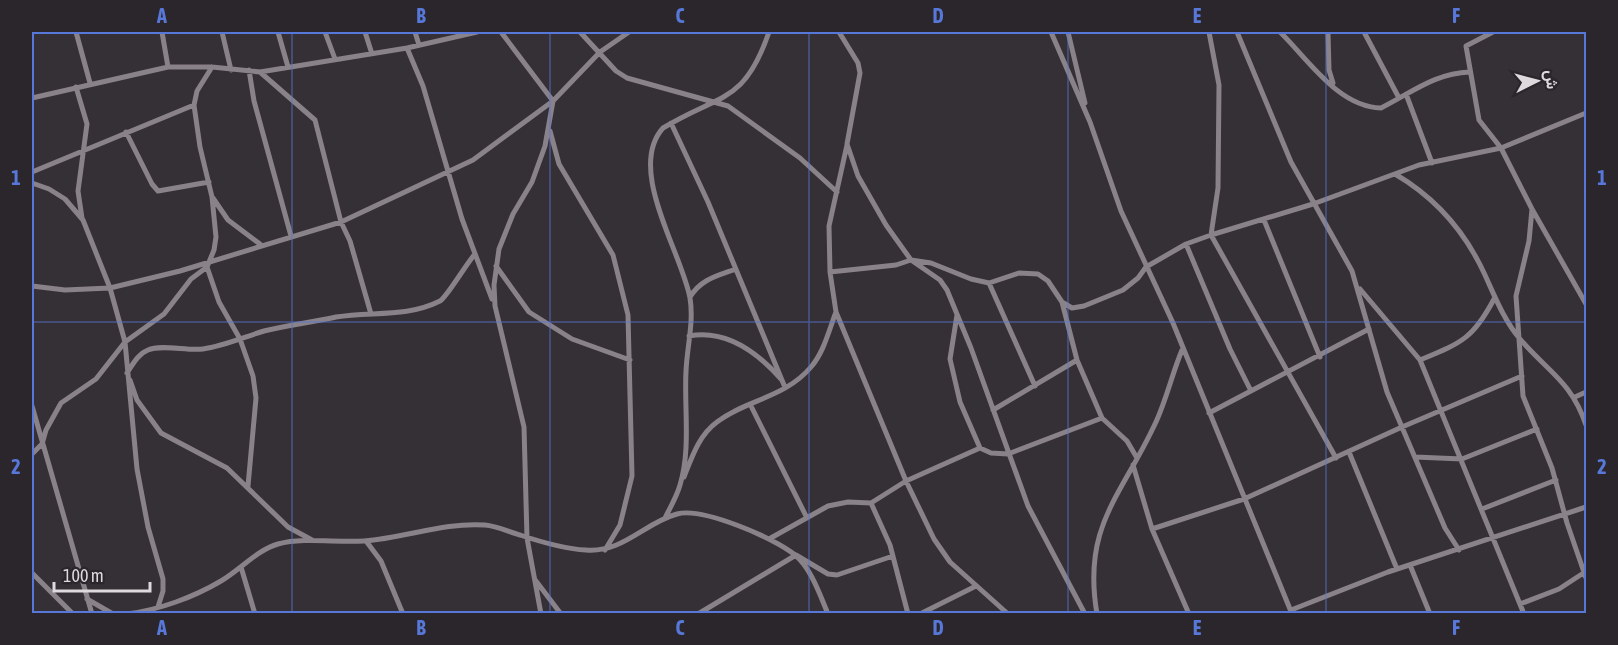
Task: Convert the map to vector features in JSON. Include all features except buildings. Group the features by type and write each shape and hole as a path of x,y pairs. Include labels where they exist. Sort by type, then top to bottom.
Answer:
{"street":[{"path":"76,32 90,83"},
{"path":"162,32 168,67"},
{"path":"222,32 231,70"},
{"path":"278,32 288,67"},
{"path":"325,32 335,59"},
{"path":"365,32 372,54"},
{"path":"415,32 419,45"},
{"path":"32,98 168,67 212,67 260,72 407,48 477,32"},
{"path":"495,306 495,264 513,214 532,182 549,126 553,101 501,32"},
{"path":"580,32 616,71 627,78 717,102 737,111 800,158 837,192"},
{"path":"32,286 65,290 110,288 208,264 260,244 341,222 473,160 553,101 600,52 629,32"},
{"path":"680,486 686,443 686,370 690,297 656,198 652,172 653,147 656,136 671,123 717,102 739,88 748,76 769,32"},
{"path":"839,32 858,63 860,72 829,226 830,272 836,312 906,481 934,539 950,561 1008,614"},
{"path":"1051,32 1090,122 1121,212 1183,350 1292,612 1397,569 1587,507"},
{"path":"1068,32 1090,122"},
{"path":"1209,32 1219,85 1218,188 1210,235 1336,458"},
{"path":"1237,32 1244,42 1291,162 1346,260 1358,286 1387,392 1445,528 1459,550"},
{"path":"1280,32 1333,85 1359,104 1373,108 1381,108 1447,74 1470,72"},
{"path":"1328,32 1329,69 1333,85"},
{"path":"1364,32 1399,98"},
{"path":"1493,32 1466,46 1479,120 1502,148 1532,209 1587,304"},
{"path":"407,48 423,86 475,254 495,306 524,428 527,538 541,614"},
{"path":"32,454 42,444 46,430 61,403 96,379 125,342 164,314 191,279 208,264 216,237 212,197 200,147 194,105 197,91 212,67"},
{"path":"249,70 254,101 291,236"},
{"path":"260,72 313,116 341,222 350,241 371,314"},
{"path":"76,87 87,124 78,191 83,220 110,288 125,342 136,469 148,527 163,579 163,591 158,606"},
{"path":"1406,94 1432,163"},
{"path":"32,172 85,148 194,105"},
{"path":"1062,302 1072,308 1094,303 1122,290 1138,278 1146,267 1186,244 1210,235 1313,204 1395,174 1432,163 1502,148 1587,113"},
{"path":"671,123 784,385"},
{"path":"549,126 559,164 613,255 628,315 632,476 620,525 605,550"},
{"path":"126,132 152,184 158,191 208,182"},
{"path":"847,144 869,199 911,260 940,280 957,314 1028,506 1084,614"},
{"path":"1395,174 1412,184 1455,223 1474,254 1494,299 1519,339 1575,397 1587,425"},
{"path":"32,183 49,189 64,200 83,220"},
{"path":"212,197 228,220 260,244"},
{"path":"1520,604 1559,589 1586,574 1564,513 1556,480 1523,396 1516,296 1529,241 1532,209"},
{"path":"1264,220 1320,357"},
{"path":"1186,244 1230,349 1251,392"},
{"path":"127,373 138,357 147,350 158,347 190,350 265,331 354,314 397,314 438,302 448,294 460,272 475,254"},
{"path":"830,272 896,265 911,260 931,263 971,279 989,283 1019,273 1038,274 1048,281 1062,302 1077,360 1102,418 1126,441 1137,458"},
{"path":"208,264 219,302 240,339 253,376 256,398 248,486"},
{"path":"495,264 529,312 572,339 630,360"},
{"path":"690,297 697,286 705,281 736,270"},
{"path":"989,283 1035,386"},
{"path":"1358,286 1420,360 1524,614"},
{"path":"1420,360 1461,343 1471,335 1494,299"},
{"path":"665,518 701,438 716,423 731,413 751,406 791,384 811,367 819,355 836,312"},
{"path":"957,314 950,360 960,402 980,448 991,453 1008,453 1102,418"},
{"path":"1209,413 1320,357 1368,329"},
{"path":"689,336 714,336 744,347 780,378 784,385"},
{"path":"1098,614 1092,568 1101,527 1157,421 1170,379 1183,350"},
{"path":"993,410 1077,360"},
{"path":"127,373 138,400 161,433 208,456 248,486 288,527 315,542"},
{"path":"1152,530 1244,499 1402,427 1522,376"},
{"path":"784,385 791,384"},
{"path":"1575,397 1587,392"},
{"path":"32,406 85,598 92,614"},
{"path":"751,406 807,518"},
{"path":"1415,458 1462,459 1537,429"},
{"path":"769,539 838,503 872,503 906,481 980,448"},
{"path":"1350,452 1397,569"},
{"path":"1133,465 1152,530 1189,614"},
{"path":"1482,509 1556,480"},
{"path":"872,503 893,556 908,614"},
{"path":"127,614 158,606 219,582 261,552 278,544 366,541 428,529 486,525 574,549 605,550 628,542 665,518 679,513 697,513 769,539 828,574 837,575 893,556"},
{"path":"366,541 381,561 403,614"},
{"path":"698,614 796,555"},
{"path":"796,555 817,587 828,614"},
{"path":"1410,565 1430,614"},
{"path":"241,567 255,614"},
{"path":"32,573 73,614"},
{"path":"535,579 561,614"},
{"path":"920,614 976,586"},
{"path":"85,598 113,614"}]}
